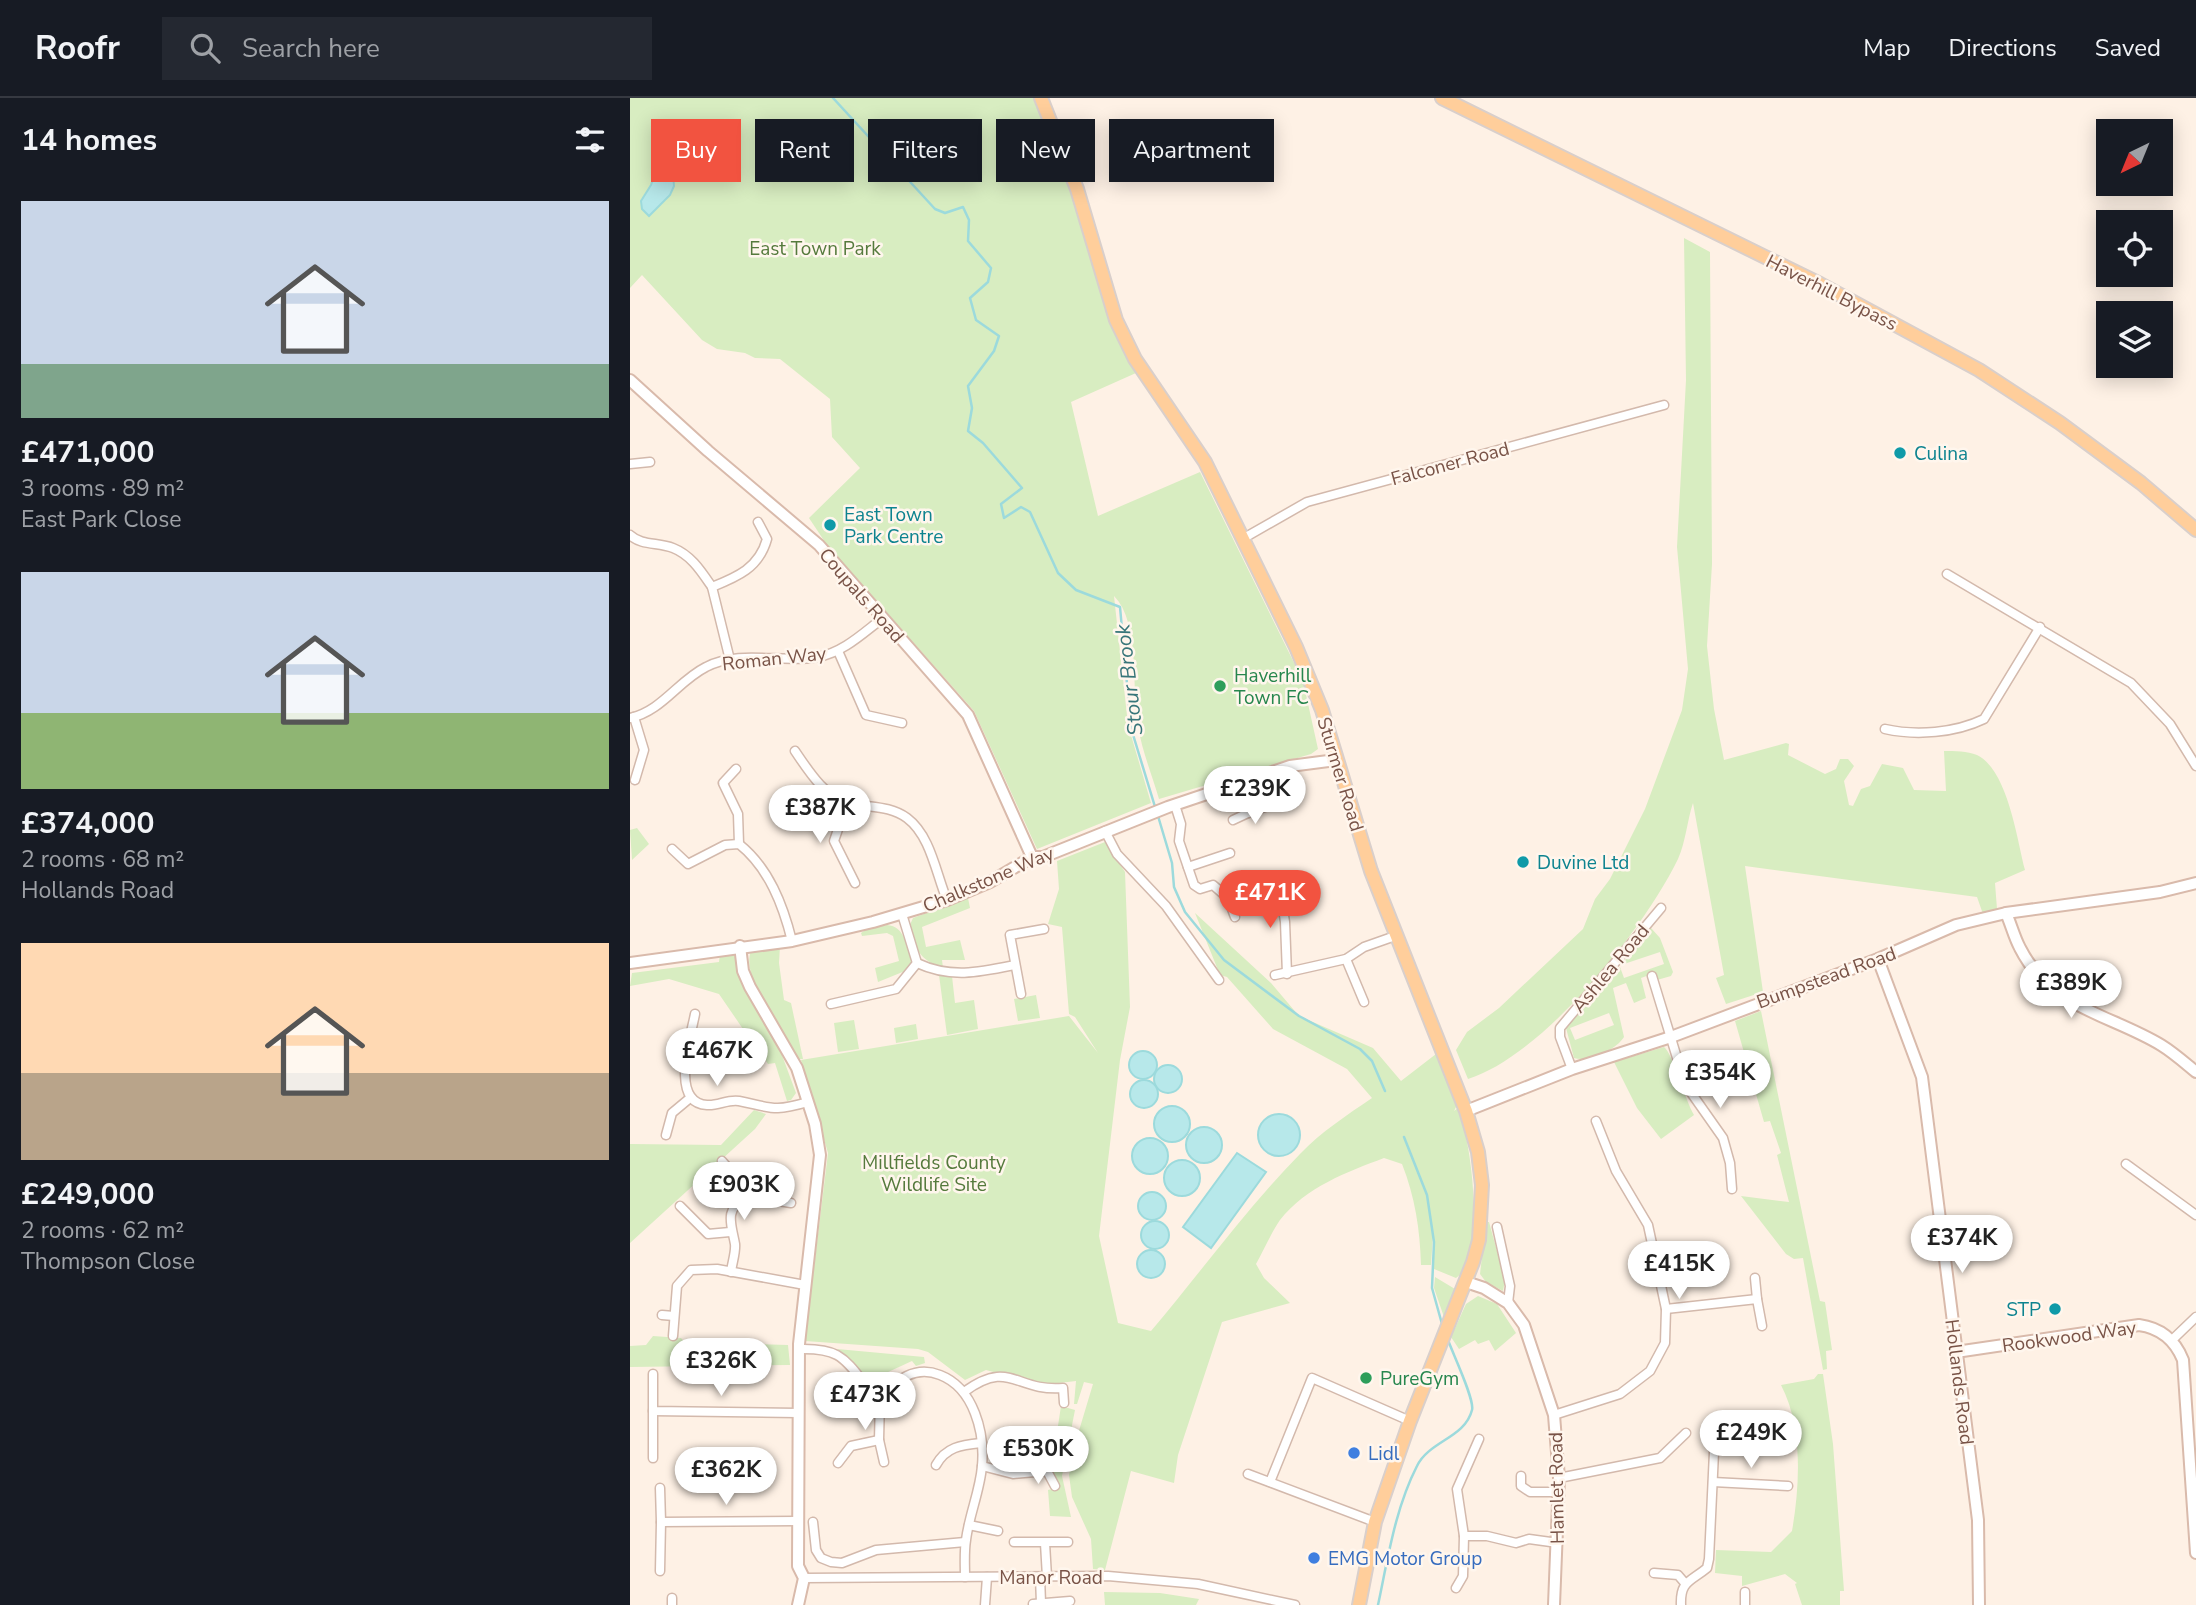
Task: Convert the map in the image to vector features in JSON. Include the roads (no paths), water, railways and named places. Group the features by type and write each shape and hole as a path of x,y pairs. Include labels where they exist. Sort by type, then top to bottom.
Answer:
{"main road":[{"name":"Sturmer Road","path":"1041,98 1077,189 1116,320 1135,359 1205,462 1302,659 1322,710 1371,871 1466,1111 1478,1152 1482,1207 1479,1240 1466,1282 1410,1421 1375,1521 1359,1605"},
{"name":"Haverhill Bypass","path":"1441,98 1820,284 1979,370 2060,423 2141,483 2196,530"}],"street":[{"name":"Coupals Road","path":"630,380 708,451 819,545 968,715 1032,857"},
{"name":"Falconer Road","path":"1244,538 1307,502 1664,405"},
{"path":"630,464 650,462"},
{"path":"712,587 740,575 757,560 767,539 758,522"},
{"path":"630,535 637,541 672,547 692,559 712,587 730,660"},
{"path":"1947,574 2131,683 2169,724 2196,765"},
{"name":"Roman Way","path":"632,717 664,701 706,666 730,660 797,659 838,651 883,618"},
{"path":"1885,729 1908,734 1965,726 1984,719 2040,627"},
{"path":"838,651 866,715 902,723"},
{"path":"632,717 644,750 635,780"},
{"path":"795,751 815,781 847,803 879,805 907,818 925,838 947,900"},
{"name":"Chalkstone Way","path":"630,963 792,941 902,914 947,900 990,882 1032,857 1043,857 1171,806 1238,786 1290,766 1336,760"},
{"path":"736,769 723,783 738,814 739,844"},
{"path":"1238,786 1248,813"},
{"path":"1233,820 1279,802 1300,789"},
{"path":"847,803 834,841 855,883"},
{"path":"1171,806 1181,824 1180,841 1194,885 1200,889 1213,885 1228,898 1235,917"},
{"path":"1105,831 1117,854 1166,906 1219,980"},
{"path":"672,849 688,864 725,845 739,844 754,856 783,905 792,941"},
{"path":"1188,867 1230,853"},
{"path":"1279,881 1285,922 1287,974"},
{"name":"Bumpstead Road","path":"1466,1111 1572,1069 1671,1037 1878,959 1956,925 2006,913 2160,892 2196,883"},
{"name":"Ashlea Road","path":"1572,1069 1560,1037 1560,1028 1661,908"},
{"path":"2006,913 2021,949 2037,973 2058,993 2094,1015 2160,1044 2196,1072"},
{"path":"902,914 917,963"},
{"path":"1021,994 1010,935 1044,929"},
{"path":"1275,975 1346,959 1364,947 1398,935"},
{"path":"740,946 743,971 750,987 794,1061 808,1102 820,1155 799,1349 797,1521 798,1566 804,1578 798,1605"},
{"path":"1346,959 1364,1002"},
{"name":"Hollands Road","path":"1878,959 1922,1077 1978,1520 1979,1605"},
{"path":"917,963 942,972 969,974 1015,965"},
{"path":"831,1004 896,989 917,963"},
{"path":"1652,976 1685,1084 1723,1138 1730,1163 1732,1189"},
{"path":"695,1014 683,1083 690,1098 706,1105 737,1100 769,1110 783,1110 808,1102"},
{"path":"666,1135 672,1112 690,1098"},
{"path":"1554,1415 1620,1394 1650,1371 1665,1343 1666,1310 1648,1224 1616,1171 1596,1121"},
{"path":"722,1161 742,1184 746,1196"},
{"path":"2126,1164 2196,1215"},
{"path":"731,1272 736,1245 730,1232 729,1217 735,1203 746,1196 781,1196 791,1203"},
{"path":"680,1206 708,1234 730,1232"},
{"path":"1497,1227 1510,1286 1508,1303"},
{"path":"673,1336 677,1286 691,1270 731,1272 805,1285"},
{"path":"1755,1278 1762,1326"},
{"name":"Hamlet Road","path":"1466,1282 1484,1288 1508,1303 1524,1325 1554,1415 1559,1478 1554,1605"},
{"path":"1666,1310 1757,1299"},
{"path":"662,1315 674,1316"},
{"path":"2196,1317 2172,1340 2183,1360 2196,1553"},
{"name":"Rookwood Way","path":"1956,1352 2139,1325 2161,1332 2172,1340"},
{"path":"799,1349 833,1351 846,1359 872,1395 880,1398"},
{"path":"884,1462 879,1440 880,1398 894,1383 917,1372 935,1373 953,1380 964,1392 980,1429 981,1443 982,1466 965,1542 965,1577"},
{"path":"653,1374 653,1458"},
{"path":"964,1392 984,1377 1006,1377 1044,1390 1063,1388 1064,1403"},
{"path":"1270,1482 1312,1378 1410,1421"},
{"path":"653,1411 798,1413"},
{"path":"1681,1605 1684,1582 1707,1568 1713,1452 1719,1440 1731,1429 1785,1418"},
{"path":"1559,1478 1660,1458 1686,1433"},
{"path":"1456,1588 1463,1576 1465,1536 1457,1489 1479,1439"},
{"path":"838,1463 851,1446 879,1440"},
{"path":"936,1465 942,1454 959,1446 981,1443"},
{"path":"1055,1443 1047,1471 1055,1486"},
{"path":"982,1466 1013,1474 1047,1471"},
{"path":"1248,1474 1375,1521"},
{"path":"1521,1476 1521,1486 1530,1492 1559,1492"},
{"path":"1713,1482 1788,1486"},
{"path":"660,1488 660,1571"},
{"path":"661,1522 797,1521"},
{"path":"813,1522 816,1550 821,1558 831,1562 842,1563 876,1550 965,1542"},
{"path":"969,1525 998,1531"},
{"path":"1465,1536 1487,1536 1516,1543 1529,1539 1558,1543"},
{"path":"1014,1542 1068,1542"},
{"path":"1045,1543 1043,1577 1037,1603 1070,1601"},
{"path":"1654,1573 1678,1575 1684,1582"},
{"name":"Manor Road","path":"804,1578 1108,1576 1198,1584 1295,1605"},
{"path":"985,1605 987,1577"},
{"path":"1745,1592 1745,1605"}],"water":[{"path":"652,182 674,182 674,186 670,195 649,216 642,209 641,201"},
{"path":"1143,1051 1153,1055 1157,1065 1153,1075 1143,1079 1133,1075 1129,1065 1133,1055"},
{"path":"1168,1065 1178,1069 1182,1079 1178,1089 1168,1093 1158,1089 1154,1079 1158,1069"},
{"path":"1144,1080 1154,1084 1158,1094 1154,1104 1144,1108 1134,1104 1130,1094 1134,1084"},
{"path":"1172,1106 1185,1111 1190,1124 1185,1137 1172,1142 1159,1137 1154,1124 1159,1111"},
{"path":"1279,1114 1294,1120 1300,1135 1294,1150 1279,1156 1264,1150 1258,1135 1264,1120"},
{"path":"1204,1127 1217,1132 1222,1145 1217,1158 1204,1163 1191,1158 1186,1145 1191,1132"},
{"path":"1150,1138 1163,1143 1168,1156 1163,1169 1150,1174 1137,1169 1132,1156 1137,1143"},
{"path":"1237,1153 1266,1172 1211,1248 1183,1227"},
{"path":"1182,1160 1195,1165 1200,1178 1195,1191 1182,1196 1169,1191 1164,1178 1169,1165"},
{"path":"1152,1192 1162,1196 1166,1206 1162,1216 1152,1220 1142,1216 1138,1206 1142,1196"},
{"path":"1155,1221 1165,1225 1169,1235 1165,1245 1155,1249 1145,1245 1141,1235 1145,1225"},
{"path":"1151,1250 1161,1254 1165,1264 1161,1274 1151,1278 1141,1274 1137,1264 1141,1254"}],"waterway":[{"name":"Stour Brook","path":"833,98 935,209 945,213 963,207 969,220 968,241 991,268 988,282 970,298 976,320 999,336 994,351 968,386 972,408 968,431 983,443 1022,488 1001,504 1004,518 1021,507 1030,512 1058,573 1076,590 1120,607 1131,728 1156,810"},
{"name":"Stour Brook","path":"1158,816 1172,863 1174,887 1185,912 1224,960 1299,1016 1360,1049 1372,1061 1385,1091"},
{"name":"Stour Brook","path":"1404,1137 1427,1195 1434,1242 1432,1288 1442,1324"},
{"name":"Stour Brook","path":"1378,1605 1398,1516 1409,1482 1423,1458 1462,1427 1472,1410 1467,1387 1448,1340"}],"place":[{"name":"Culina","path":"1900,453"},
{"name":"East Town Park Centre","path":"830,525"},
{"name":"Haverhill Town FC","path":"1220,686"},
{"name":"Duvine Ltd","path":"1523,862"},
{"name":"STP","path":"2055,1309"},
{"name":"PureGym","path":"1366,1378"},
{"name":"Lidl","path":"1354,1453"},
{"name":"EMG Motor Group","path":"1314,1558"}],"park label":[{"name":"East Town Park","path":"815,248"},
{"name":"Millfields County Wildlife Site","path":"934,1173"}]}
